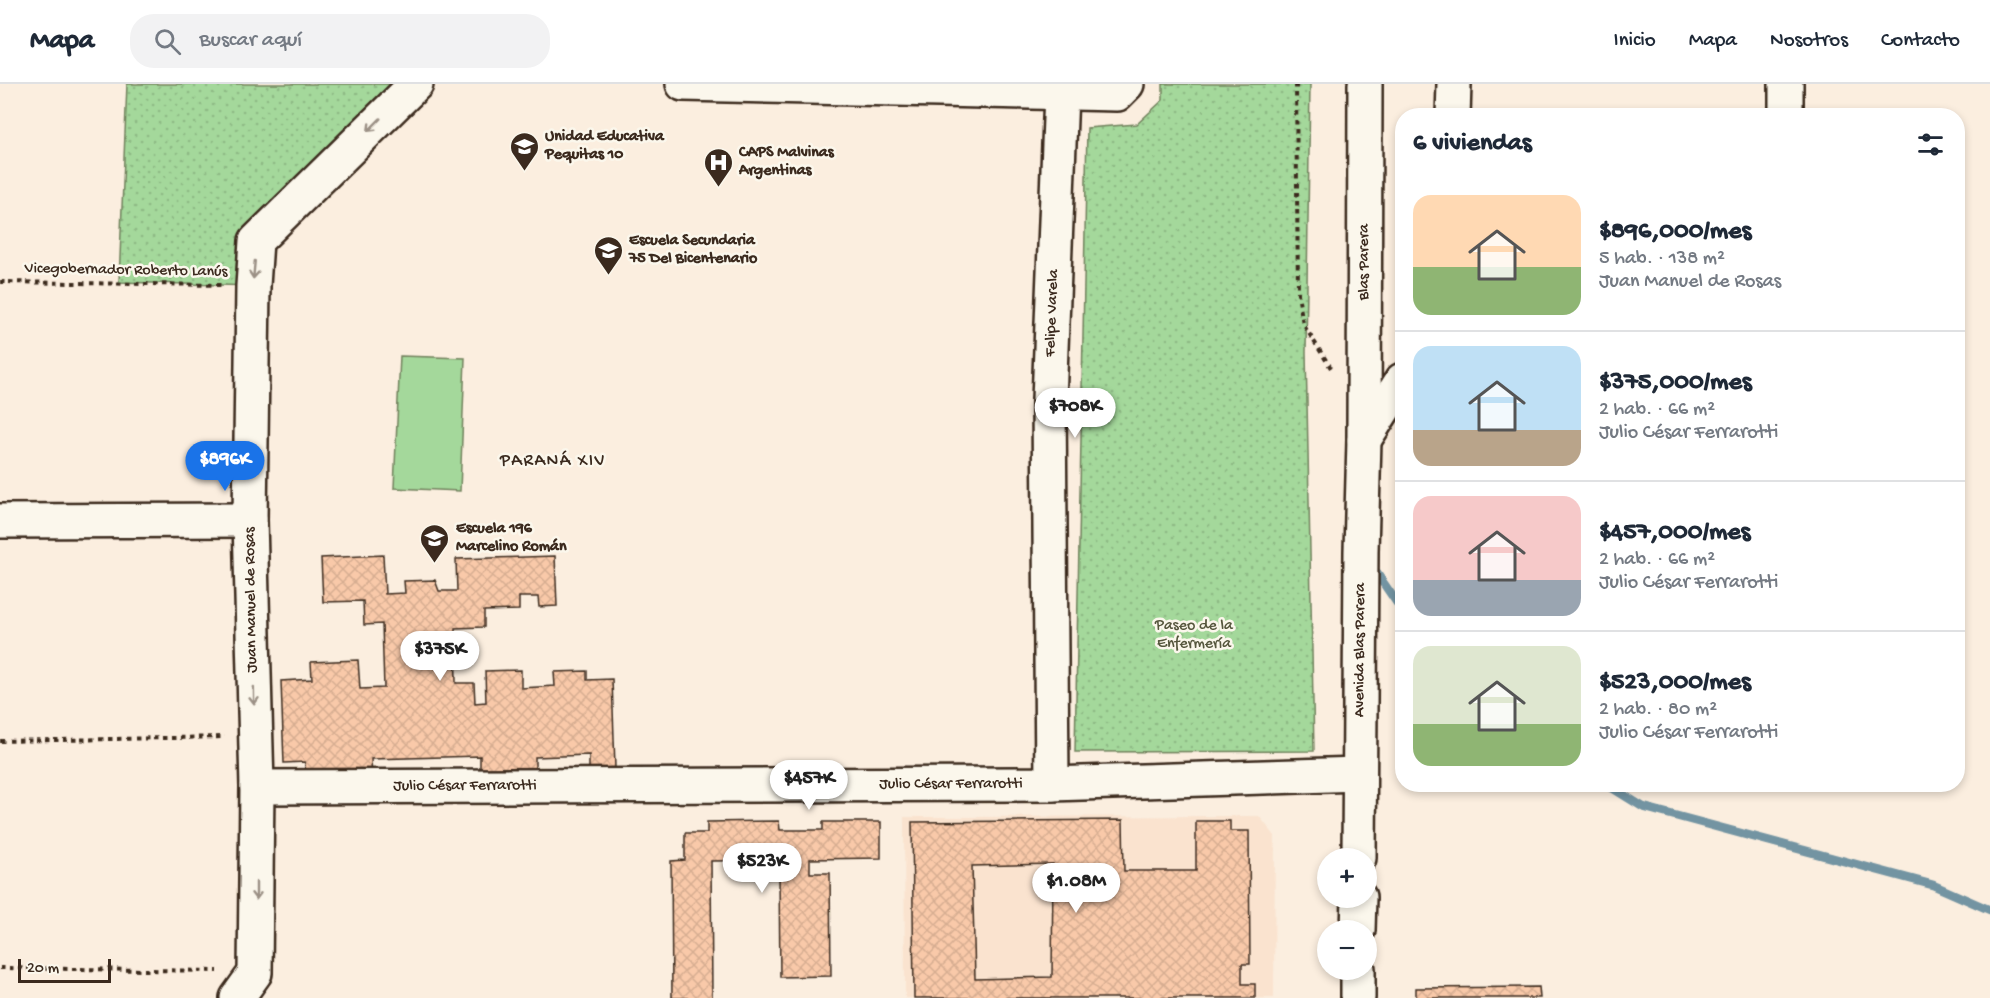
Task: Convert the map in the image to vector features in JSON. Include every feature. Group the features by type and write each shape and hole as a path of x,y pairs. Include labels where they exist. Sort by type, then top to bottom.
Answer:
{"street":[{"name":"Juan Manuel de Rosas","path":"246,985 257,787 250,520 252,286 256,241 416,84"},
{"path":"682,84 1117,94 1127,84"},
{"name":"Blas Parera","path":"1364,440 1365,84"},
{"path":"1453,108 1454,84"},
{"path":"1786,84 1786,108"},
{"name":"Felipe Varela","path":"1052,784 1049,400 1061,93"},
{"path":"1364,440 1395,391"},
{"name":"Avenida Blas Parera","path":"1359,848 1364,440"},
{"path":"0,521 250,520"},
{"name":"Julio César Ferrarotti","path":"257,787 1052,784 1359,774"},
{"path":"1358,980 1358,998"}],"path":[{"path":"1296,84 1298,294 1303,324 1334,374"},
{"name":"Vicegobernador Roberto Lanús","path":"0,282 252,286"},
{"path":"0,741 255,737"},
{"path":"0,968 246,985"}],"shaded area":[{"path":"1259,816 1275,836 1274,998 905,998 904,817"}],"green space":[{"path":"127,84 416,84 256,241 253,286 119,282"},
{"name":"Paseo de la Enfermería","path":"1163,84 1310,84 1306,352 1314,751 1075,752 1087,128 1137,124 1163,100"},
{"path":"400,356 465,358 460,491 394,488"}],"building":[{"path":"383,555 385,594 405,593 404,581 435,580 439,591 457,591 456,559 555,556 557,606 539,607 538,597 519,597 519,610 484,611 484,627 455,628 456,683 474,683 475,703 486,702 485,671 521,670 521,688 555,686 554,672 587,671 587,680 612,679 615,768 589,769 589,755 535,757 535,773 480,775 480,756 371,759 372,780 306,782 305,762 284,763 281,681 312,679 311,662 358,660 360,689 384,688 382,624 364,625 363,601 323,602 321,558"},
{"path":"1123,820 1124,871 1196,871 1196,821 1230,821 1230,831 1249,831 1250,964 1242,964 1242,984 1255,984 1255,998 914,998 912,822","holes":["1053,864 1052,977 975,979 972,866"]},
{"path":"779,821 780,830 823,830 823,822 881,822 881,858 810,859 810,873 830,873 831,976 780,977 779,874 795,874 795,860 711,861 712,998 672,998 671,861 685,860 685,833 707,833 707,822"},
{"path":"1539,987 1540,998 1416,998 1416,988"}],"waterway":[{"path":"1371,565 1395,600"},
{"path":"1619,792 1643,807 1933,885 1990,910"}],"place":[{"name":"Unidad Educativa Pequitas 10","path":"524,172"},
{"name":"CAPS Malvinas Argentinas","path":"718,188"},
{"name":"Escuela Secundaria 75 Del Bicentenario","path":"608,276"},
{"name":"Escuela 196 Marcelino Román","path":"435,564"}],"district":[{"name":"PARANÁ XIV","path":"553,461"}]}
